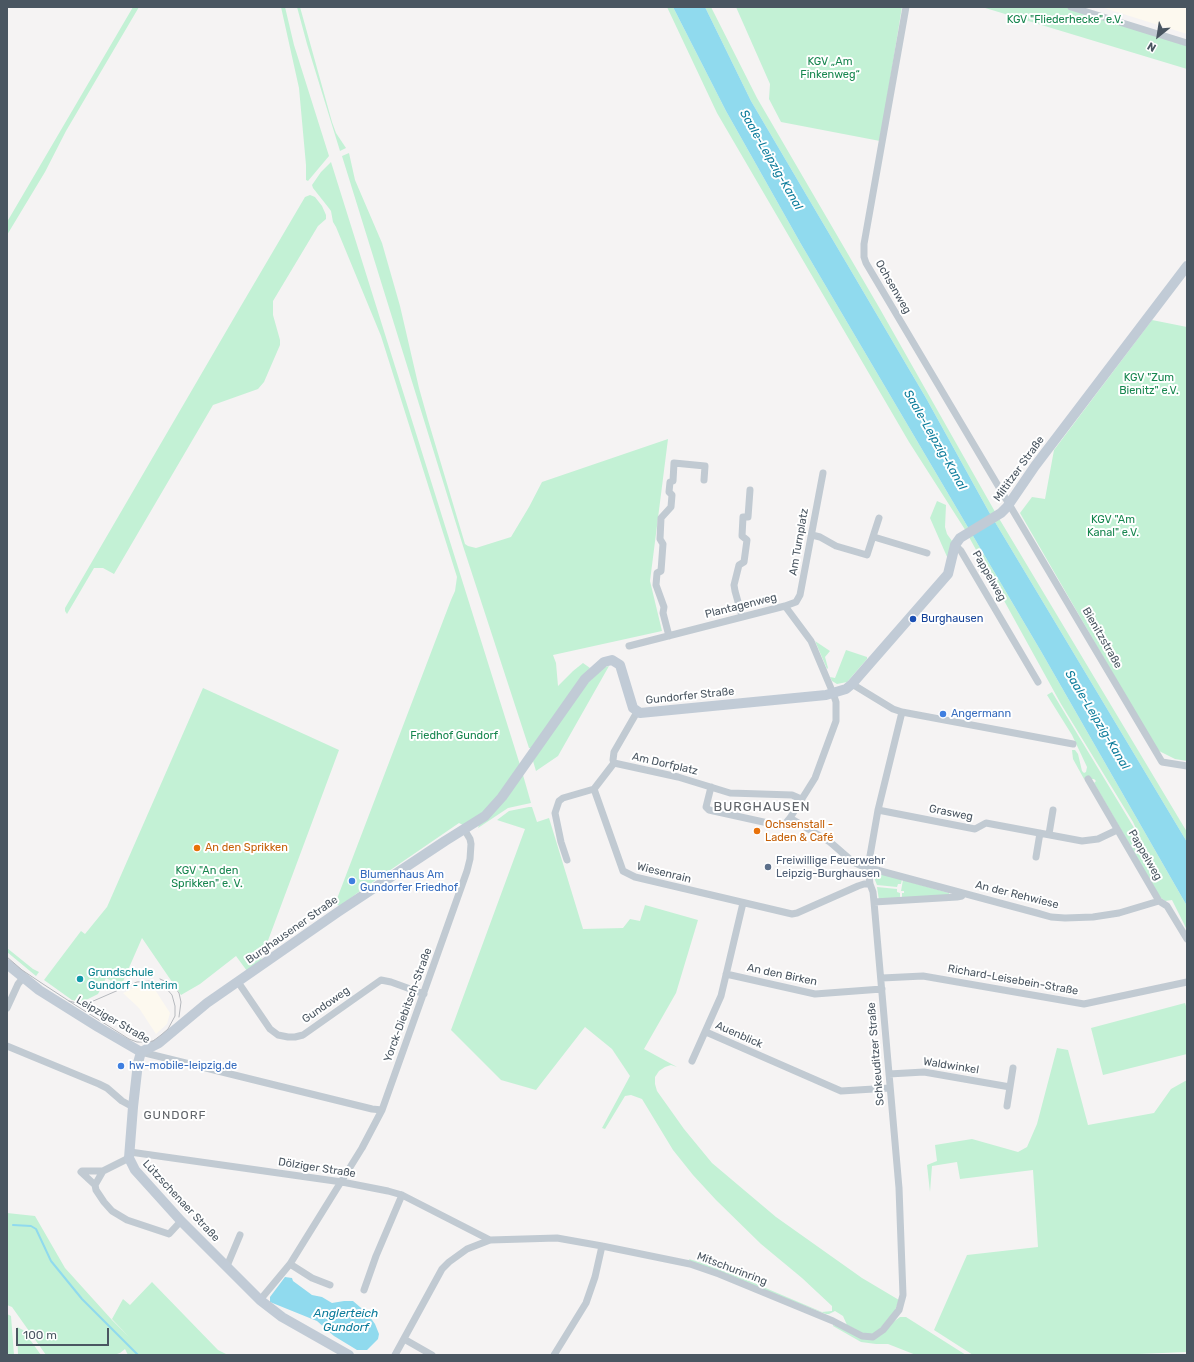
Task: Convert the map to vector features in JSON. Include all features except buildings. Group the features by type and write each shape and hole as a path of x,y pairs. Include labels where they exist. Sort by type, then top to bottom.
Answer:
{"street":[{"name":"Ochsenweg","path":"906,7 864,244 864,257 866,264 874,278 1009,504"},
{"path":"1070,7 1187,44"},
{"name":"Miltitzer Straße","path":"849,686 948,574 955,545 960,538 1001,513 1009,504 1035,466 1187,266"},
{"path":"669,636 663,613 664,607 656,585 657,573 661,571 664,544 660,539 661,518 671,507 672,495 669,492 670,482 673,481 674,463 705,466 704,480"},
{"name":"Am Turnplatz","path":"785,606 796,602 800,595 823,473"},
{"path":"742,616 734,591 734,585 739,565 744,562 746,540 742,536 743,517 748,517 750,490"},
{"name":"Bienitzstraße","path":"1009,504 1162,762 1187,766"},
{"path":"812,535 820,537 836,546 865,555 868,553 879,518"},
{"path":"874,536 927,554"},
{"name":"Pappelweg","path":"955,545 961,550 1038,682"},
{"name":"Plantagenweg","path":"629,646 785,606 814,647 833,693"},
{"name":"Gundorfer Straße","path":"567,704 585,679 594,670 604,662 612,660 616,662 622,670 633,708 637,712 643,714 833,693 849,686"},
{"path":"849,686 893,709 902,712 1074,744"},
{"path":"711,787 706,807 709,810 777,825 785,824 815,778 836,721 836,702 833,693"},
{"name":"Burghausener Straße","path":"141,1052 159,1043 207,1003 432,849 484,816 492,809 567,704"},
{"path":"567,860 561,842 555,812 559,801 562,798 594,789 614,763 614,752 637,712"},
{"name":"Schkeuditzer Straße","path":"827,1319 862,1336 873,1337 883,1330 899,1310 903,1295 899,1188 882,978 873,892 870,884 868,867 878,810 902,712"},
{"name":"Am Dorfplatz","path":"614,763 678,777 730,793 792,795 801,799"},
{"name":"Pappelweg","path":"1088,779 1159,901 1167,906 1187,939"},
{"name":"Wiesenrain","path":"594,789 623,871 635,877 792,914 864,884 870,884"},
{"name":"Grasweg","path":"878,810 976,829 986,823 1088,841 1098,839 1117,830"},
{"path":"1049,834 1053,810"},
{"name":"An der Rehwiese","path":"790,818 830,842 854,862 862,866 1051,917 1093,917 1119,914 1159,901"},
{"name":"Yorck-Diebitsch-Straße","path":"260,1300 290,1264 342,1182 382,1110 467,872 471,844 470,839 464,829"},
{"path":"1036,857 1040,833"},
{"path":"874,902 957,898 962,896 963,893"},
{"name":"Auenblick","path":"743,903 719,1002 706,1032 841,1091 890,1088"},
{"name":"Leipziger Straße","path":"7,964 39,990 141,1052 372,1109 382,1110"},
{"name":"An den Birken","path":"726,974 815,994 882,989"},
{"name":"Richard-Leisebein-Straße","path":"882,978 911,976 930,977 1084,1004 1187,982"},
{"path":"7,1008 18,984 23,978"},
{"name":"Gundoweg","path":"238,982 270,1029 278,1035 288,1037 303,1035 381,980 424,994"},
{"path":"692,1061 706,1032"},
{"path":"7,1046 99,1084 107,1088 122,1101 132,1107"},
{"path":"95,1185 103,1171 129,1155 132,1107 141,1052"},
{"path":"1006,1106 1013,1068"},
{"name":"Waldwinkel","path":"889,1074 924,1072 1010,1087"},
{"name":"Dölziger Straße","path":"129,1155 342,1182 388,1190 402,1195 490,1240"},
{"name":"Lützschenaer Straße","path":"129,1155 135,1170 181,1221 260,1300 282,1317 349,1355"},
{"path":"103,1171 82,1171 84,1176 95,1185 96,1190 112,1211 127,1220 169,1234 181,1221"},
{"path":"364,1290 376,1256 402,1195"},
{"name":"Lützschenaer Straße","path":"227,1266 240,1235"},
{"name":"Mitschurinring","path":"395,1355 442,1269 467,1249 490,1240 551,1238 602,1246 690,1264 827,1319"},
{"path":"554,1355 586,1304 595,1278 602,1246"},
{"path":"290,1264 312,1278 330,1284"},
{"path":"404,1339 432,1355"}],"shaded area":[{"path":"1101,7 1187,7 1187,34"},
{"path":"152,985 170,1013 167,1024 156,1034 139,1008 123,993 138,986"}],"green space":[{"path":"133,7 139,7 66,131 45,172 7,235 7,222"},
{"path":"281,7 285,7 294,45 329,156 308,181 306,180 299,88"},
{"path":"297,7 300,7 332,122 336,133 346,148 340,151 307,44"},
{"path":"667,7 673,7 726,111 801,244 1042,653 1187,906 1187,930 1172,900 1165,901 1160,897 1094,783 1096,781 1094,779 1090,779 1088,776 1084,779 1073,759 1072,750 1075,750 1078,754 1082,771 1084,773 1086,772 1087,767 1072,735 1047,695 1052,692 1142,841 1133,822 1061,704 964,528 909,442 717,113"},
{"path":"705,7 711,7 757,98 880,309 994,510 1187,832 1187,842 989,512 926,398 751,101"},
{"name":"KGV „Am Finkenweg“","path":"736,7 902,7 880,141 781,122 769,99 770,84"},
{"name":"KGV \"Fliederhecke\" e.V.","path":"982,7 1064,7 1187,46 1187,69"},
{"path":"349,153 355,180 382,243 400,306 419,388 465,544 476,548 511,537 542,482 668,439 650,581 662,631 553,655 556,663 558,686 583,663 590,668 531,748 529,748 463,546 342,156"},
{"name":"Friedhof Gundorf","path":"331,162 520,765 496,799 481,814 463,825 459,823 367,886 363,884 360,891 340,906 335,904 455,591 457,577 381,336 333,222 331,211 312,185 321,172"},
{"path":"310,195 315,197 322,206 326,219 318,226 273,301 273,315 280,345 264,382 258,389 213,405 114,574 103,568 94,568 67,614 65,608 305,197"},
{"name":"KGV \"Am Kanal\" e.V.","path":"1152,320 1187,327 1187,761 1175,759 1157,750 1020,513 1032,497 1045,499 1054,450"},
{"path":"937,501 946,505 945,527 947,534 952,541 948,559 930,518"},
{"path":"815,641 830,651 825,657 827,669"},
{"path":"846,650 867,657 867,659 847,682 837,684 832,681 830,677 835,678"},
{"path":"609,666 558,756 536,771 533,761 584,686 605,667"},
{"name":"KGV \"An den Sprikken\" e. V.","path":"203,688 339,750 260,962 247,971 236,956 200,984 181,995 142,938 121,986 106,978 98,994 82,1002 72,1000 44,980 81,931 85,934 107,907"},
{"path":"523,775 531,803 508,808 478,828 479,825"},
{"path":"532,807 537,822 549,818 583,929 623,928 630,919 640,921 645,905 698,920 676,993 644,1049 677,1067 671,1065 659,1071 655,1077 657,1091 684,1129 712,1163 776,1217 862,1278 899,1300 894,1313 876,1333 866,1335 847,1325 843,1316 835,1311 826,1314 690,1262 689,1259 705,1264 822,1312 832,1311 832,1306 802,1278 761,1244 693,1175 673,1150 642,1099 631,1095 625,1096 605,1129 602,1128 630,1076 612,1049 585,1027 536,1090 501,1080 451,1030 525,829 497,820 509,811"},
{"path":"879,873 902,879 901,884 898,884 897,887 877,885 873,875"},
{"path":"903,880 949,893 949,896 902,899 902,893 904,893 904,891 901,891"},
{"path":"877,887 897,889 897,892 900,893 900,899 879,900"},
{"path":"7,948 39,972 36,976 7,952"},
{"path":"1185,1003 1187,1009 1187,1054 1103,1075 1091,1028"},
{"path":"1057,1048 1068,1050 1088,1125 1154,1113 1171,1089 1187,1080 1187,1352 1138,1354 973,1355 934,1330 967,1255 1038,1247 1033,1170 960,1179 957,1162 932,1166 930,1192 927,1165 937,1161 935,1145 972,1139 1018,1152 1027,1147 1037,1124"},
{"path":"7,1213 35,1216 65,1268 112,1320 129,1337 112,1319 123,1299 130,1305 152,1282 218,1350 228,1355 128,1355 125,1349 114,1355 46,1355 12,1307 7,1305"},
{"path":"7,1314 11,1316 14,1355 7,1355"},
{"path":"900,1317 906,1317 966,1355 916,1355 888,1344 861,1342 833,1326 877,1337"},
{"path":"17,1327 23,1330 41,1355 18,1355"}],"water":[{"name":"Saale-Leipzig-Kanal","path":"673,7 705,7 751,101 926,398 989,512 1187,842 1187,906 1042,653 801,244 726,111"},
{"name":"Anglerteich Gundorf","path":"285,1277 292,1278 293,1281 312,1295 322,1297 332,1303 353,1301 367,1313 375,1324 379,1334 378,1339 367,1350 357,1350 334,1336 317,1321 270,1302 270,1297"}],"waterway":[{"path":"13,1225 31,1226 36,1229 51,1261 82,1299 138,1355"}],"tram line":[{"path":"7,957 22,970 43,984 69,1001 129,1039 137,1042 153,1041 168,1029 175,1016 175,1006 172,995 159,983 151,981 137,982 91,1002 80,1004 69,1001"},
{"path":"160,979 173,985 179,993 181,1002 179,1017"}],"place":[{"name":"Burghausen","path":"913,619"},
{"name":"Angermann","path":"943,714"},
{"name":"Ochsenstall - Laden & Café","path":"757,831"},
{"name":"An den Sprikken","path":"197,848"},
{"name":"Freiwillige Feuerwehr Leipzig-Burghausen","path":"768,867"},
{"name":"Blumenhaus Am Gundorfer Friedhof","path":"352,881"},
{"name":"Grundschule Gundorf - Interim","path":"80,979"},
{"name":"hw-mobile-leipzig.de","path":"121,1066"}],"district":[{"name":"BURGHAUSEN","path":"762,807"},
{"name":"GUNDORF","path":"175,1116"}],"park label":[{"name":"KGV \"Zum Bienitz\" e.V.","path":"1149,384"}]}
